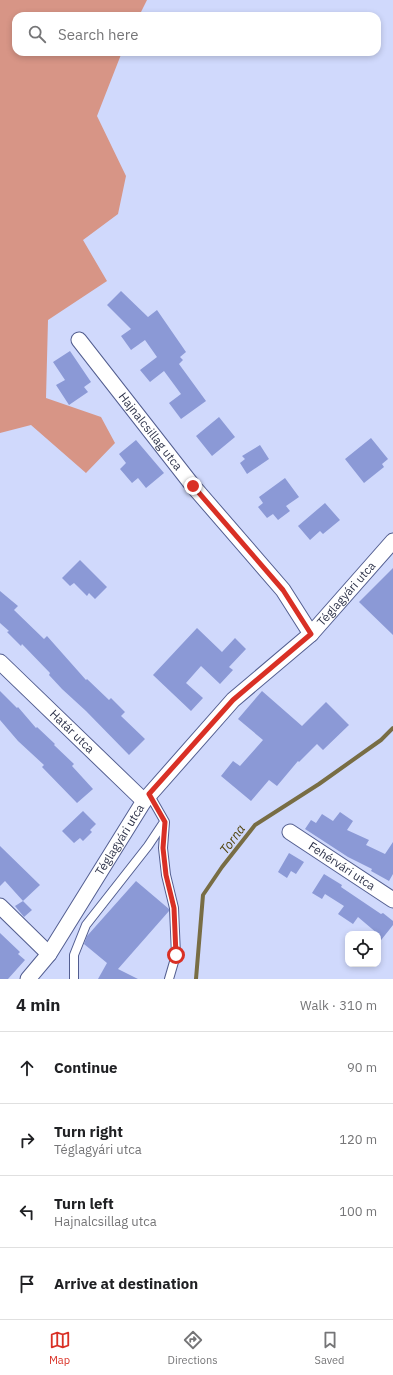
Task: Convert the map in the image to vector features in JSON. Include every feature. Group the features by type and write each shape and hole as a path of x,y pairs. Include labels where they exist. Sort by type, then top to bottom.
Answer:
{"street":[{"name":"Hajnalcsillag utca","path":"79,340 193,486 283,590 311,634"},
{"name":"Téglagyári utca","path":"28,979 50,954 146,798 233,700 311,634 393,541"},
{"name":"Határ utca","path":"0,662 146,798"},
{"name":"Fehérvári utca","path":"290,832 392,897"},
{"path":"0,906 50,954"}],"lane":[{"path":"146,798 165,822 163,848 166,875 174,908 176,955 169,979"},
{"path":"74,979 74,955 86,925 144,852 165,822"}],"shaded area":[{"path":"0,0 147,0 141,12 12,12 12,56 120,56 97,116 126,176 118,214 83,240 107,281 48,320 46,398 101,417 115,443 86,473 31,425 0,433"}],"building":[{"path":"121,291 148,317 157,310 186,352 180,357 183,360 179,364 206,401 181,419 169,403 181,394 164,371 150,382 140,370 157,357 145,340 131,350 121,336 131,329 107,305"},
{"path":"70,351 91,382 84,387 88,392 69,405 56,385 65,380 53,362"},
{"path":"219,417 235,437 212,456 196,436"},
{"path":"371,438 388,459 382,464 384,467 364,483 345,459"},
{"path":"136,440 164,473 146,488 138,478 132,483 120,469 126,463 119,454"},
{"path":"260,445 269,459 247,474 240,463 245,459 242,456"},
{"path":"285,478 299,497 286,506 290,511 278,520 273,514 267,518 258,507 263,503 259,497"},
{"path":"325,503 340,520 323,534 320,531 310,540 298,526"},
{"path":"80,560 107,587 95,599 89,593 87,596 74,583 70,586 62,578"},
{"path":"393,568 393,635 359,602"},
{"path":"0,591 18,606 14,610 44,639 47,636 86,680 87,679 109,700 111,698 125,712 121,716 145,739 129,755 62,689 49,675 50,673 22,644 21,646 7,632 9,631 0,623"},
{"path":"197,628 222,652 235,638 246,649 229,667 233,670 220,684 201,666 186,683 203,698 191,711 153,675"},
{"path":"0,691 17,708 18,707 36,728 37,727 55,744 54,745 74,764 72,766 93,789 77,803 42,767 44,765 18,741 0,720"},
{"path":"262,691 302,726 326,702 349,725 323,750 317,744 299,762 298,761 277,786 269,780 251,801 221,776 233,761 240,766 263,740 238,719"},
{"path":"83,811 96,824 90,830 92,832 83,841 80,838 74,843 62,831"},
{"path":"340,812 353,821 347,830 369,840 366,845 385,854 393,842 393,874 389,881 371,871 372,869 348,857 305,829 311,820 316,823 322,814 333,821"},
{"path":"0,846 40,885 23,901 5,881 0,886"},
{"path":"289,853 304,862 296,874 291,871 287,878 278,872"},
{"path":"324,874 342,885 341,887 381,914 383,913 393,921 393,925 381,940 381,931 374,931 358,917 353,924 338,914 344,906 325,894 322,899 312,893"},
{"path":"136,881 169,909 169,911 118,969 138,979 98,979 107,963 84,944 87,936"},
{"path":"23,901 32,910 24,917 15,906"},
{"path":"0,933 20,952 18,954 25,960 8,979 0,979"}],"waterway":[{"name":"Torna","path":"196,979 203,895 222,867 255,825 319,784 381,740 393,728"}],"route":[{"path":"176,955 174,908 166,875 163,848 165,822 149,794 233,700 311,634 283,590 193,486"}]}
